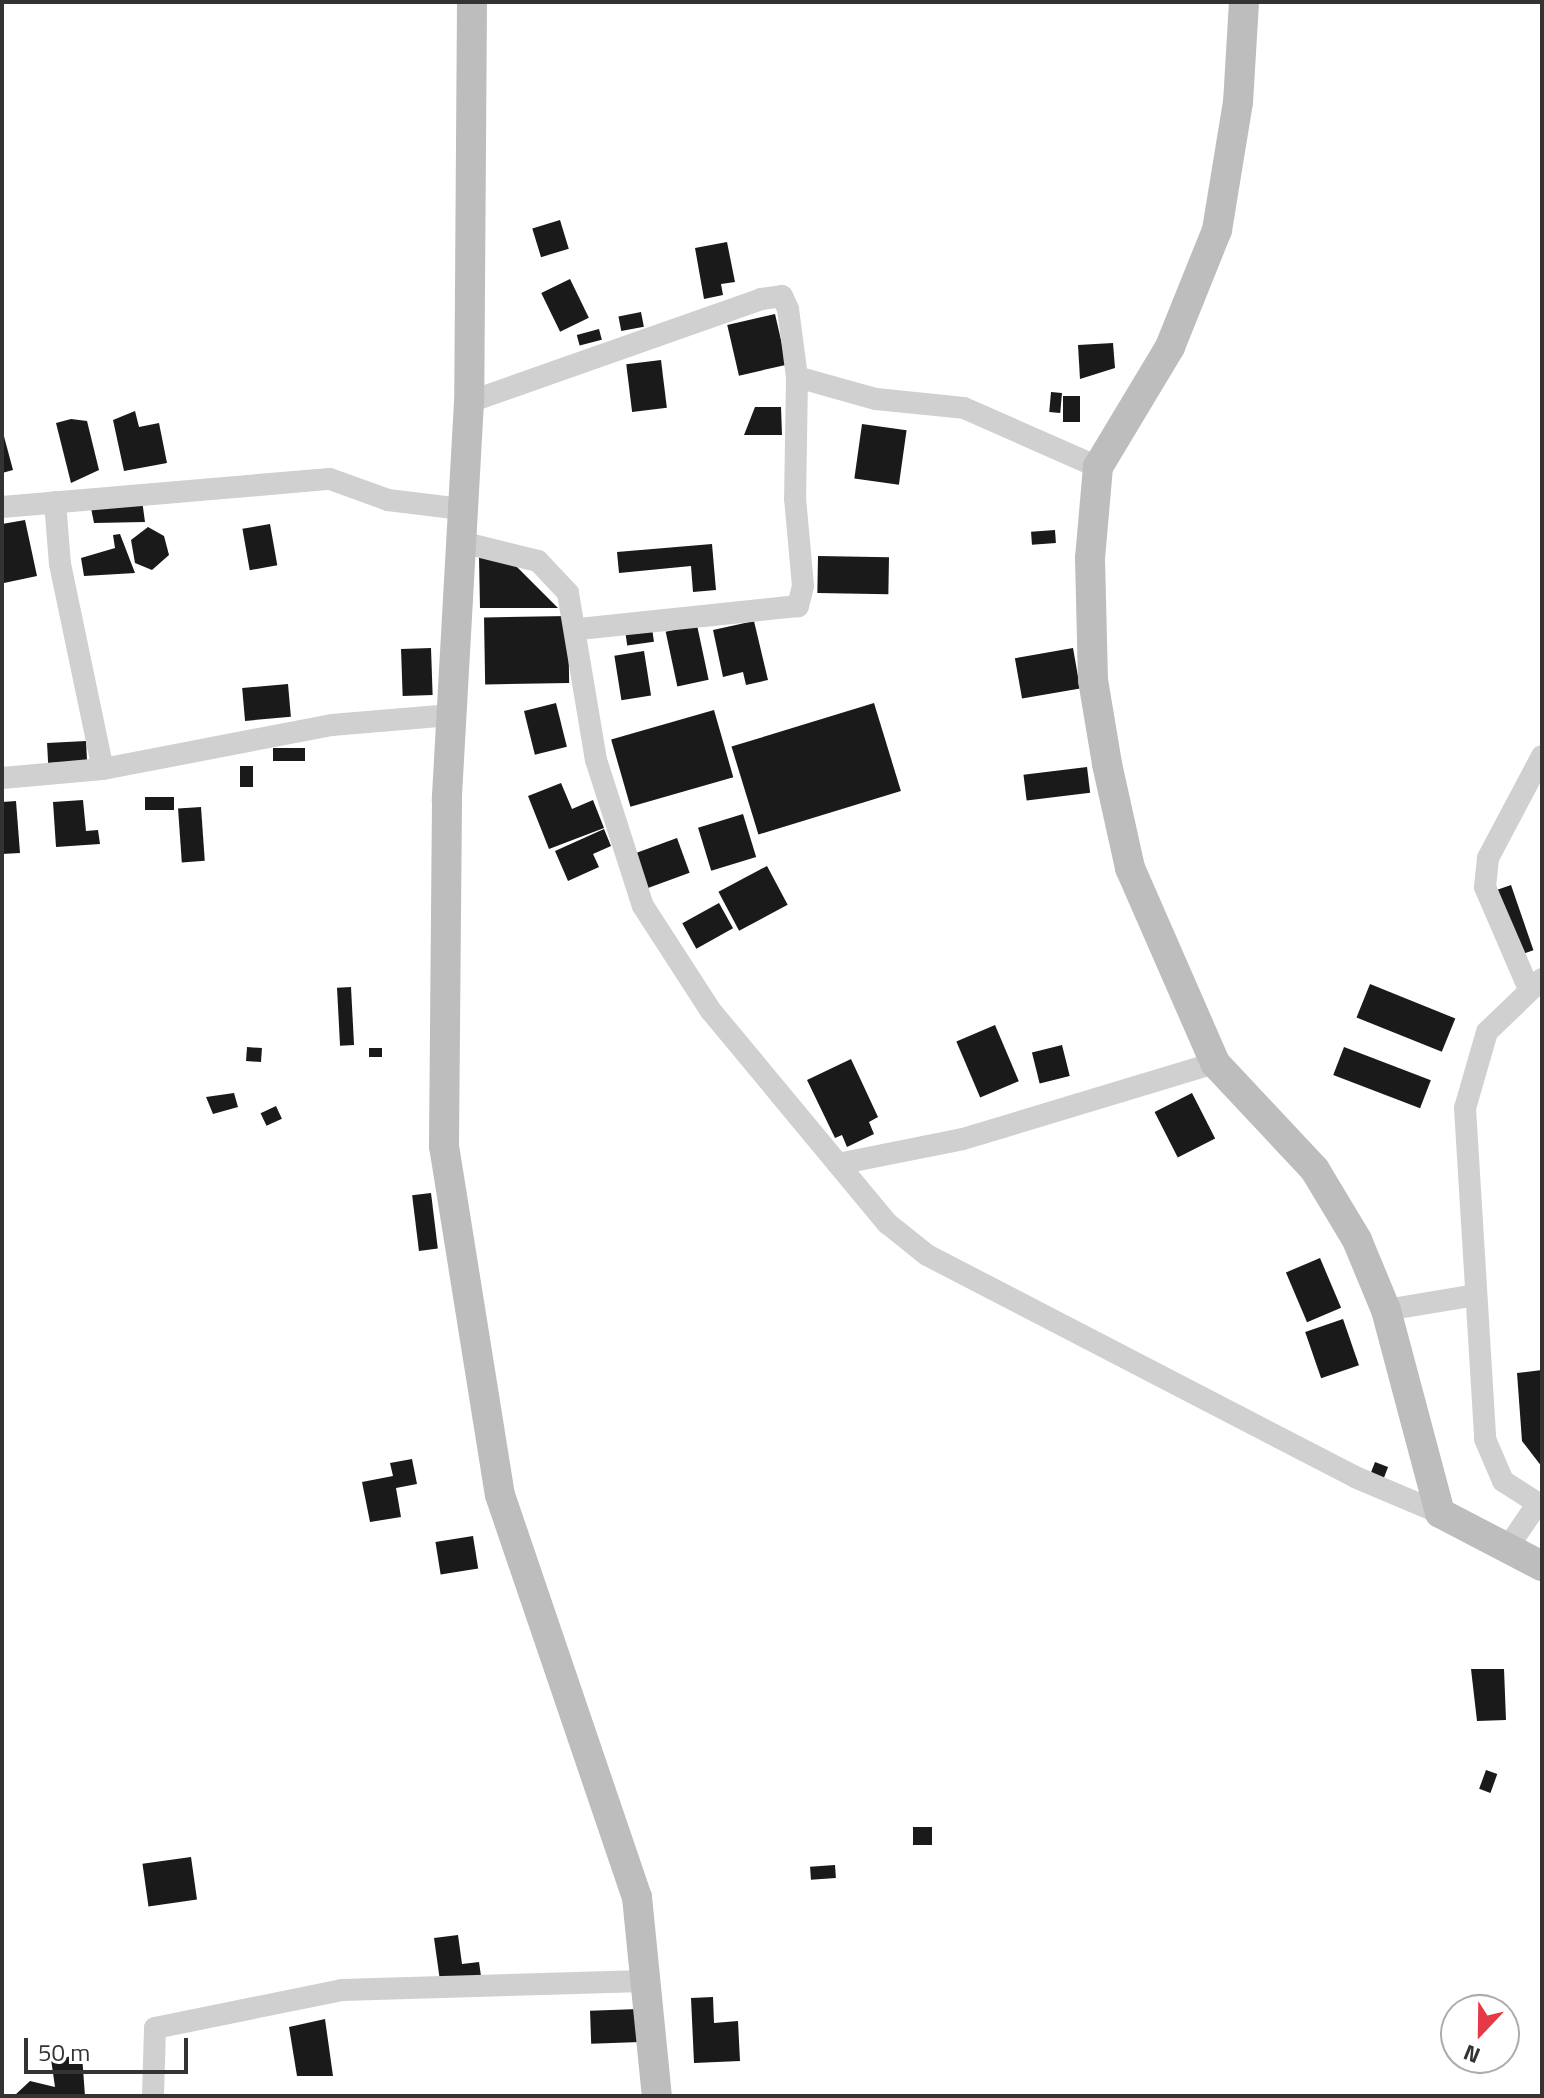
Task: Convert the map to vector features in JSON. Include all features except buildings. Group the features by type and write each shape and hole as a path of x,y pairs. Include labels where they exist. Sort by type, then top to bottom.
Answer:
{"street":[{"path":"472,2 469,402 451,715 444,1146 479,1377 517,1554 608,1797 637,1897 657,2096"},
{"path":"1244,2 1238,102 1217,230 1170,347 1098,467 1090,558 1093,680 1107,764 1130,868 1215,1063 1315,1170 1357,1240 1386,1310 1440,1513"},
{"path":"469,402 782,296 797,377 795,498 803,586 798,606 579,629"},
{"path":"797,377 876,399 964,408 1098,467"},
{"path":"2,507 330,479 388,500 461,509"},
{"path":"55,502 60,564 103,769"},
{"path":"461,542 538,561 568,593 579,629 596,760 643,906 711,1011 887,1223 927,1255 1355,1477 1440,1513 1542,1566"},
{"path":"2,778 103,769 332,725 451,715"},
{"path":"1508,1547 1540,1505 1492,1467 1471,1296 1468,1083 1487,1032 1535,983 1485,887 1488,858 1542,756"},
{"path":"838,1164 963,1139 1215,1063"},
{"path":"1386,1310 1471,1296"},
{"path":"153,2096 155,2028 342,1990 644,1981"}]}
